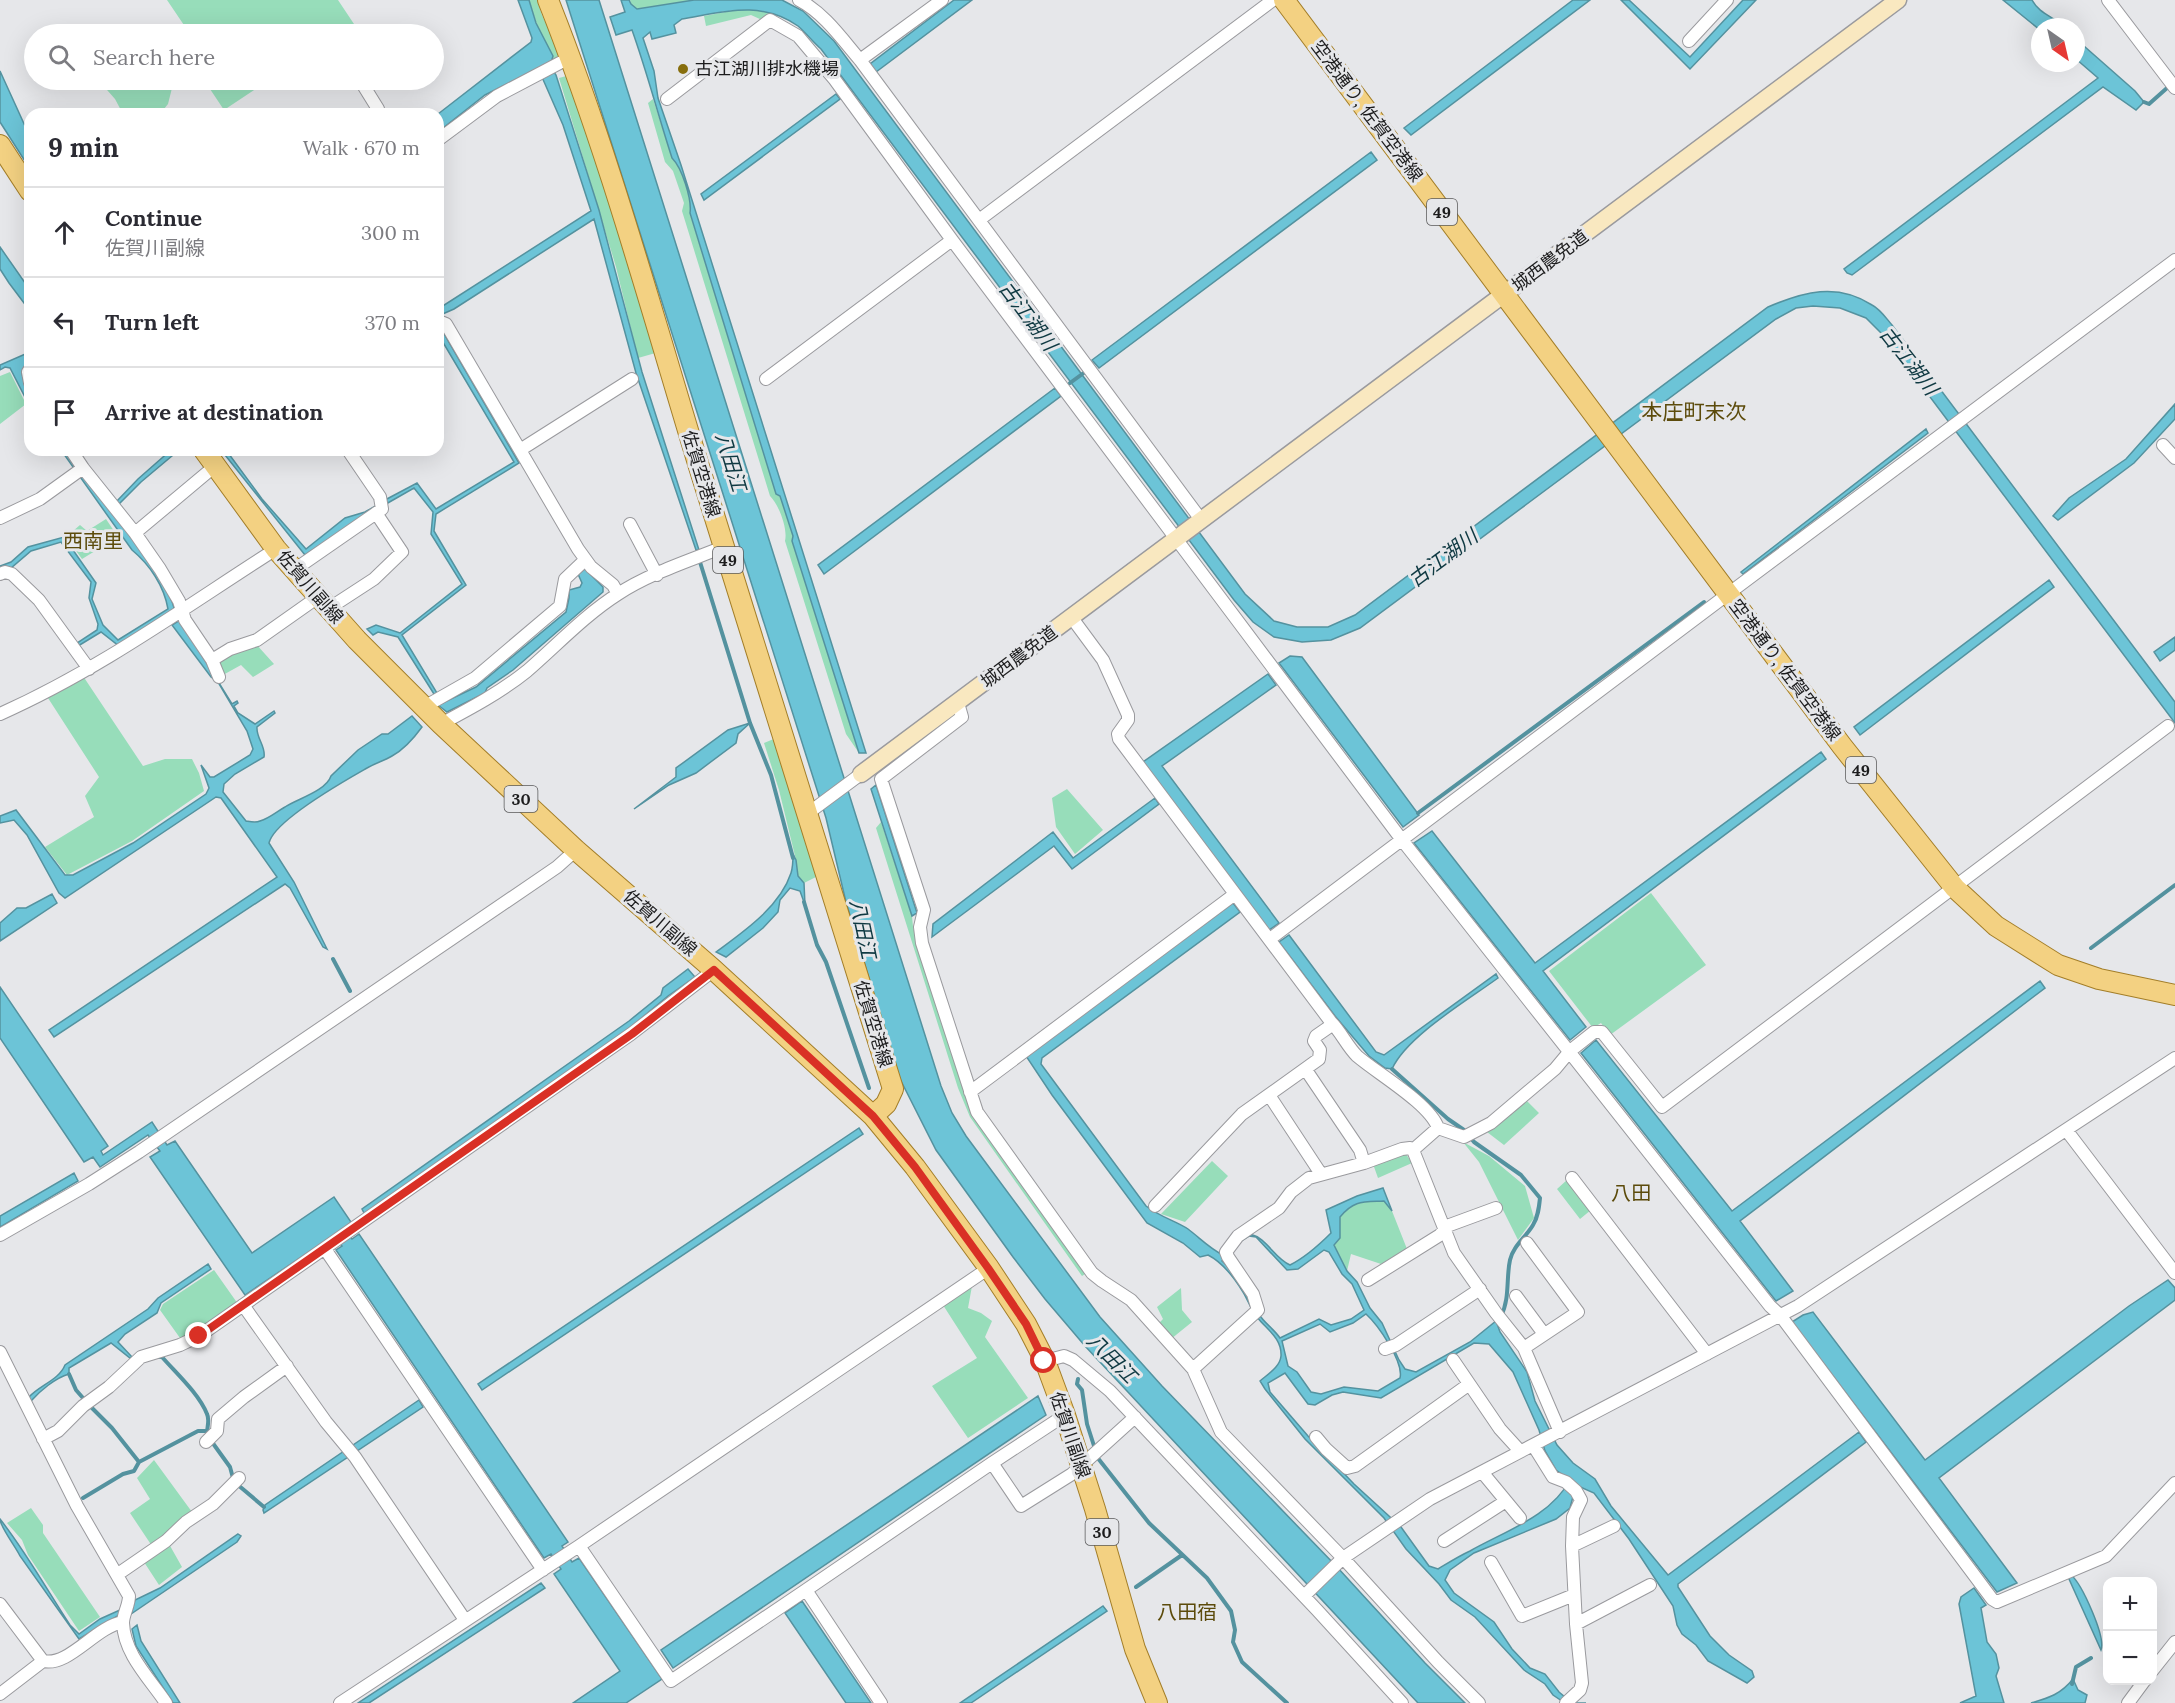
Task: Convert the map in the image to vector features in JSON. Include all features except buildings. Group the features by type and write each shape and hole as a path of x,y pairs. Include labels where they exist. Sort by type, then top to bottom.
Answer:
{"main road":[{"name":"佐賀空港線","path":"548,0 563,61 596,130 723,547 893,1089 886,1104 873,1116"},
{"name":"空港通り, 佐賀空港線","path":"1284,0 1842,746 1955,888 1996,926 2058,965 2099,980 2175,995"},
{"path":"0,146 24,182"},
{"name":"佐賀川副線","path":"208,456 294,570 424,707 576,850 714,970 873,1116 915,1167 1026,1324 1044,1361 1065,1415 1090,1458 1136,1649 1157,1703"}],"street":[{"path":"799,0 811,6 860,60 1202,521"},
{"path":"860,60 942,0"},
{"path":"979,220 1273,0"},
{"path":"1689,41 1727,0"},
{"name":"城西農免道","path":"861,774 1898,0"},
{"path":"2108,0 2175,88"},
{"path":"667,99 770,20 798,36 835,80 952,240 1402,840 1770,1306 1780,1315 1992,1599 1997,1602 2106,1556 2175,1483"},
{"path":"444,136 497,96 563,61"},
{"path":"366,90 377,108"},
{"path":"766,379 952,240"},
{"path":"1270,939 2175,260"},
{"path":"444,323 585,560 613,585 618,594"},
{"path":"520,450 632,379"},
{"path":"2163,445 2175,458"},
{"path":"73,456 78,471 135,533 160,570 179,601 185,620 212,660 219,676"},
{"path":"294,570 382,509 380,497 352,456"},
{"path":"135,533 215,466"},
{"path":"0,518 40,499 78,471"},
{"path":"212,660 230,649 257,640 323,603 374,579 402,552 376,513"},
{"path":"630,524 657,575"},
{"path":"441,724 491,696 525,672 596,610 618,594 723,547"},
{"path":"0,714 44,694 133,644 276,549"},
{"path":"424,707 475,678 560,606 565,579 585,560"},
{"path":"0,573 12,574 39,600 89,669"},
{"path":"1072,618 1103,660 1128,715 1128,720 1118,734 1119,739 1356,1054 1413,1099 1436,1121 1438,1128"},
{"path":"958,703 962,717 881,779 924,910 920,927 922,943 977,1112 1092,1273 1131,1300 1193,1369 1221,1432 1479,1703"},
{"path":"1438,1128 1468,1136 1491,1123 1555,1069 1570,1051 1594,1032 1602,1032 1662,1107 2168,726"},
{"path":"807,814 861,774"},
{"path":"0,1235 89,1184 165,1134 557,867 576,850"},
{"path":"970,1092 1235,894"},
{"path":"43,1439 58,1431 83,1406 109,1387 141,1357 180,1345 199,1336 622,1041 714,970"},
{"path":"1155,1206 1242,1114 1319,1059 1320,1050 1314,1041 1316,1036 1329,1027 1330,1022"},
{"path":"1304,1596 1343,1558 1430,1499 1780,1315 2067,1131 2175,1058"},
{"path":"1306,1070 1360,1150 1364,1163"},
{"path":"1269,1095 1321,1174"},
{"path":"1413,1150 1438,1128"},
{"path":"2067,1131 2175,1274"},
{"path":"1193,1369 1256,1313 1252,1294 1227,1255 1238,1236 1278,1208 1300,1183 1321,1174 1364,1163 1401,1149 1413,1150"},
{"path":"1413,1150 1454,1252 1524,1348 1558,1433"},
{"path":"1572,1178 1707,1354"},
{"path":"1368,1280 1440,1235 1447,1226 1496,1208"},
{"path":"1524,1348 1578,1312 1527,1244"},
{"path":"330,1245 548,1566"},
{"path":"340,1703 574,1549 988,1268"},
{"path":"1391,1347 1480,1289"},
{"path":"1516,1296 1544,1334"},
{"path":"243,1305 326,1422 355,1457 465,1620"},
{"path":"0,1352 4,1370 77,1506 129,1596 123,1622 128,1648 166,1703"},
{"path":"1044,1361 1064,1356 1110,1391 1402,1703"},
{"path":"1453,1360 1500,1430 1520,1451"},
{"path":"206,1442 214,1435 218,1419 287,1366"},
{"path":"1316,1437 1347,1468 1355,1466 1468,1385"},
{"path":"574,1549 671,1681 1065,1415"},
{"path":"992,1463 1021,1506 1090,1458 1135,1417"},
{"path":"1536,1444 1553,1477 1566,1482 1576,1491 1581,1500 1573,1517 1572,1546 1575,1624 1582,1683 1580,1690 1568,1701"},
{"path":"1482,1472 1520,1518"},
{"path":"118,1574 166,1541 186,1522 213,1504 239,1478"},
{"path":"1444,1541 1506,1501"},
{"path":"1572,1546 1614,1526"},
{"path":"1491,1562 1522,1616 1574,1595"},
{"path":"1575,1624 1650,1585"},
{"path":"806,1590 881,1703"},
{"path":"0,1604 43,1661 51,1663 65,1658 114,1623 123,1622"},
{"path":"2157,1665 2175,1642"},
{"path":"0,1694 43,1661"},
{"path":"2128,1703 2141,1685"}],"green space":[{"path":"167,0 338,0 354,24 183,24"},
{"path":"529,0 537,0 560,53 550,66"},
{"path":"630,0 694,0 637,9"},
{"path":"752,7 777,13 762,20 751,15 706,26 704,16"},
{"path":"570,75 659,352 638,358 616,267 559,78"},
{"path":"107,90 172,90 165,108 120,108"},
{"path":"211,90 254,90 227,108 223,108"},
{"path":"653,99 672,158 686,184 690,214 776,493 780,495 794,536 792,541 859,753 846,734 785,541 782,517 770,496 682,211 684,203 673,171 665,162 648,103"},
{"path":"10,372 24,400 24,406 0,424 0,376"},
{"path":"106,519 118,537 82,559 66,537 80,525 87,531"},
{"path":"256,644 274,664 253,677 241,665 223,675 216,663 231,653"},
{"path":"83,676 143,766 165,759 192,759 204,791 132,841 67,875 45,847 94,817 85,796 99,777 48,698"},
{"path":"781,736 820,875 804,883 798,876 779,790 764,743"},
{"path":"1067,789 1103,830 1075,854 1056,827 1052,798"},
{"path":"881,822 912,916 913,927 966,1097 1088,1272 1082,1276 970,1117 958,1088 876,828"},
{"path":"1651,893 1706,965 1610,1035 1601,1023 1593,1028 1549,971"},
{"path":"1525,1099 1539,1113 1504,1145 1487,1132"},
{"path":"1463,1142 1489,1156 1525,1186 1534,1218 1518,1240 1479,1162"},
{"path":"1406,1154 1412,1163 1378,1178 1373,1164"},
{"path":"1212,1161 1228,1176 1185,1222 1161,1214"},
{"path":"1567,1180 1591,1210 1580,1219 1557,1189"},
{"path":"1384,1201 1392,1211 1407,1249 1381,1264 1351,1254 1347,1271 1334,1245 1340,1238 1340,1217 1355,1205"},
{"path":"214,1270 238,1304 194,1332 180,1338 160,1310 163,1304"},
{"path":"972,1286 968,1308 992,1321 985,1337 1028,1398 968,1438 932,1386 977,1358 943,1305"},
{"path":"1181,1288 1182,1310 1192,1322 1171,1339 1157,1325 1163,1319 1157,1307"},
{"path":"154,1460 192,1512 152,1546 130,1513 150,1499 137,1478"},
{"path":"31,1508 43,1525 43,1533 100,1617 79,1631 28,1555 22,1540 7,1523"},
{"path":"169,1544 182,1567 159,1585 144,1562"}],"water":[{"path":"518,0 529,0 536,23 553,56 550,66 556,75 599,210 642,372 699,550 696,550 636,373 594,219 444,313 444,305 591,211 563,125 538,68 485,95 444,127 444,109 531,42 532,38"},
{"name":"八田江","path":"566,0 599,0 941,1086 952,1113 966,1136 1100,1317 1162,1386 1465,1703 1418,1703 1085,1346 1013,1257 936,1150 898,1075 846,902 826,818"},
{"path":"621,0 629,0 637,9 694,0 782,0 803,11 834,41 1245,594 1274,621 1297,627 1328,627 1355,615 1768,307 1807,294 1833,292 1859,298 1872,305 1892,325 2175,702 2175,723 1885,337 1866,318 1840,308 1813,306 1796,308 1776,319 1360,628 1331,640 1302,642 1274,637 1253,622 1234,600 821,49 798,26 770,13 727,11 682,19 674,25 676,33 652,39 650,32 643,38 654,71 658,98 681,165 866,753 859,753 792,541 793,536 780,496 776,494 690,213 686,184 672,158 632,30 616,35 610,17 625,12"},
{"path":"954,0 972,0 876,72 870,64"},
{"path":"1573,0 1590,0 1411,135 1404,128"},
{"path":"1621,0 1629,0 1690,57 1743,0 1756,0 1690,69"},
{"path":"2003,0 2032,0 2039,9 2053,18 2031,18 2031,23"},
{"path":"2085,47 2135,91 2144,102 2136,110 2103,87 1852,275 1847,273 1844,269 2098,78 2085,67"},
{"path":"0,71 24,124 24,160 0,122"},
{"path":"836,94 840,99 704,200 701,194"},
{"path":"1371,152 1377,160 1099,368 1092,360"},
{"path":"0,247 24,281 24,303 9,283 0,269"},
{"path":"444,333 519,463 436,514 434,531 466,585 402,635 437,693 434,694 398,637 378,632 373,635 367,629 376,625 400,633 462,584 431,534 433,512 414,488 386,504 385,500 417,483 436,509 514,462 444,344"},
{"path":"24,355 22,372 24,395 10,368 5,367 0,370 0,365"},
{"path":"1055,388 1061,396 824,574 818,565"},
{"path":"2175,404 2175,419 2134,463 2058,520 2053,516 2069,498 2126,459"},
{"path":"1926,429 1928,433 1743,574 1741,572"},
{"path":"65,456 71,456 147,559 162,582 174,612 119,646 101,632 78,646 77,643 97,630 98,624 89,598 91,582 61,542 31,551 11,568 0,571 0,566 11,562 28,547 64,537 96,583 92,599 103,625 118,640 168,609 155,576 132,550"},
{"path":"164,456 172,456 117,506 115,503"},
{"path":"226,456 230,456 262,499 306,549 345,518 365,512 377,505 378,508 305,555"},
{"path":"585,569 603,587 603,592 513,670 487,688 485,693 447,712 438,705 476,687 566,612 569,590 580,587 582,583 578,574"},
{"path":"2049,580 2054,587 1860,735 1854,727"},
{"path":"180,620 232,704 237,701 238,703 234,706 238,713 255,724 274,711 275,713 257,727 264,749 264,757 235,774 224,784 223,792 246,821 264,820 317,790 358,750 382,734 388,734 412,716 422,727 397,753 370,766 297,812 283,823 269,843 294,882 327,949 323,947 290,888 285,884 54,1037 49,1030 277,877 221,798 216,797 65,898 59,893 27,835 14,820 0,823 0,816 16,810 65,875 73,875 133,843 206,794 209,788 201,765 210,777 214,777 250,755 253,749 247,731 218,682 211,677 172,625"},
{"path":"2175,637 2175,650 2160,661 2154,652"},
{"path":"1290,656 1302,657 1419,815 1403,827 1279,663"},
{"path":"1268,674 1276,685 1162,766 1279,923 1269,930 1143,762"},
{"path":"750,723 738,734 736,743 696,773 669,785 634,809 676,777 676,768 728,730"},
{"path":"1821,752 1826,759 1543,971 1586,1027 1570,1040 1414,843 1432,831 1535,963"},
{"path":"876,785 917,913 912,916 871,789"},
{"path":"1155,798 1159,804 1072,869 1054,846 932,937 933,924 1053,832 1073,858"},
{"path":"793,854 798,876 804,883 805,905 800,891 790,888 780,900 778,912 763,928 726,957 716,952 770,908 786,885 793,866"},
{"path":"52,894 57,903 0,941 0,923 17,908 26,908"},
{"path":"1233,903 1240,912 1042,1058 1041,1064 1146,1206 1188,1229 1223,1255 1238,1240 1250,1234 1256,1236 1279,1258 1290,1265 1301,1259 1331,1233 1326,1210 1357,1196 1383,1188 1392,1211 1384,1201 1365,1202 1350,1207 1340,1217 1340,1238 1334,1245 1347,1271 1357,1282 1370,1308 1382,1323 1405,1369 1416,1372 1470,1342 1496,1321 1500,1332 1527,1372 1535,1401 1557,1445 1573,1463 1595,1479 1611,1506 1668,1575 1859,1432 1866,1442 1678,1584 1710,1636 1729,1655 1752,1671 1754,1677 1747,1683 1708,1661 1696,1645 1682,1634 1677,1625 1673,1606 1629,1539 1594,1493 1576,1485 1570,1508 1556,1519 1474,1553 1450,1570 1445,1580 1454,1593 1494,1622 1512,1649 1530,1668 1545,1674 1559,1692 1572,1703 1565,1703 1553,1695 1545,1684 1524,1670 1475,1617 1451,1600 1406,1549 1384,1518 1305,1439 1260,1381 1278,1364 1281,1350 1276,1339 1255,1314 1236,1282 1213,1258 1208,1255 1200,1257 1183,1243 1147,1223 1052,1095 1026,1056","holes":["1249,1236 1256,1237 1287,1270 1298,1269 1324,1250 1329,1252 1342,1274 1352,1284 1364,1310 1351,1319 1331,1325 1319,1319 1280,1338 1260,1317 1237,1279 1222,1261","1366,1314 1371,1319 1394,1354 1400,1378 1378,1391 1344,1387 1321,1394 1311,1392 1297,1372 1288,1366 1282,1341 1320,1324 1330,1332 1353,1323","1474,1343 1489,1344 1513,1372 1539,1430 1545,1451 1556,1470 1570,1480 1551,1504 1526,1522 1438,1569 1429,1566 1401,1527 1354,1484 1308,1436 1270,1392 1268,1383 1285,1373 1308,1404 1315,1405 1332,1395 1343,1392 1381,1398"]},
{"path":"1289,935 1376,1052 1384,1055 1496,974 1498,978 1424,1032 1411,1044 1392,1069 1385,1068 1369,1056 1335,1016 1279,942"},
{"path":"688,969 695,977 632,1026 365,1215 362,1209 629,1021 661,995 663,988"},
{"path":"2040,981 2045,988 1740,1221 1793,1291 1776,1301 1581,1053 1596,1040 1732,1211"},
{"path":"0,987 108,1146 101,1151 103,1155 152,1122 167,1145 175,1141 252,1253 334,1197 351,1222 344,1228 352,1239 359,1234 568,1542 562,1546 572,1562 579,1558 662,1679 626,1703 573,1703 620,1671 554,1574 561,1569 551,1554 544,1558 336,1250 342,1246 334,1235 245,1295 150,1157 160,1151 148,1135 100,1167 93,1157 84,1162 0,1038"},
{"path":"859,1128 863,1134 482,1390 478,1384"},
{"path":"74,1173 78,1181 0,1227 0,1216"},
{"path":"208,1264 211,1269 161,1303 157,1313 125,1334 118,1342 132,1357 130,1358 111,1343 69,1368 69,1374 48,1385 31,1401 29,1397 54,1379 65,1365 148,1309 158,1298"},
{"path":"2168,1280 2175,1288 2175,1300 1939,1478 2017,1583 1997,1592 1792,1322 1813,1312 1925,1460 2129,1306"},
{"path":"1038,1396 1046,1415 673,1668 661,1650"},
{"path":"419,1400 423,1407 264,1513 265,1505"},
{"path":"0,1519 28,1558 70,1625 79,1634 100,1619 122,1609 121,1614 79,1639 20,1556"},
{"path":"238,1534 241,1536 237,1542 131,1614 135,1600 160,1588"},
{"path":"2071,1575 2081,1589 2097,1623 2102,1643 2101,1650 2069,1579"},
{"path":"541,1583 545,1588 369,1703 358,1703"},
{"path":"1974,1588 1986,1605 1981,1608 1987,1642 1996,1654 1999,1668 1996,1676 2004,1703 1960,1703 1976,1696 1959,1604 1961,1597"},
{"path":"802,1601 871,1703 846,1703 785,1613"},
{"path":"1103,1606 1107,1611 971,1703 960,1703"},
{"path":"137,1625 141,1641 180,1703 173,1703 136,1646 132,1629"},
{"path":"2073,1679 2078,1690 2087,1695 2085,1703 2031,1703 2054,1695"}],"waterway":[{"path":"2144,102 2149,104 2167,88"},
{"name":"古江湖川","path":"1070,383 1085,372"},
{"path":"700,562 750,723 771,775 793,858"},
{"path":"1418,813 1704,602"},
{"path":"2091,948 2175,885"},
{"path":"804,902 817,945 826,962 869,1088"},
{"path":"333,959 350,991"},
{"path":"1392,1069 1448,1119 1464,1130 1474,1142 1521,1175 1540,1198 1535,1222 1512,1255 1506,1303 1501,1316"},
{"path":"157,1357 162,1357 199,1399 208,1416 207,1433"},
{"path":"69,1374 76,1390 83,1398"},
{"path":"1078,1379 1077,1384 1082,1390 1087,1424 1095,1449"},
{"path":"90,1406 112,1428 139,1462"},
{"path":"83,1498 123,1474 134,1471 139,1462 198,1431 206,1431"},
{"path":"212,1442 230,1467 233,1478"},
{"path":"1097,1457 1149,1523 1207,1578 1231,1611 1235,1630 1233,1642 1242,1662 1287,1703"},
{"path":"238,1485 264,1507"},
{"path":"1136,1587 1182,1555"},
{"path":"2072,1684 2076,1667 2091,1658"}],"place":[{"name":"古江湖川排水機場","path":"683,69"}],"district":[{"name":"本庄町末次","path":"1694,412"},
{"name":"西南里","path":"93,541"},
{"name":"八田","path":"1631,1193"},
{"name":"八田宿","path":"1187,1612"}],"route":[{"path":"199,1336 632,1034 714,970 873,1116 915,1167 988,1268 1026,1324 1044,1361"}]}
